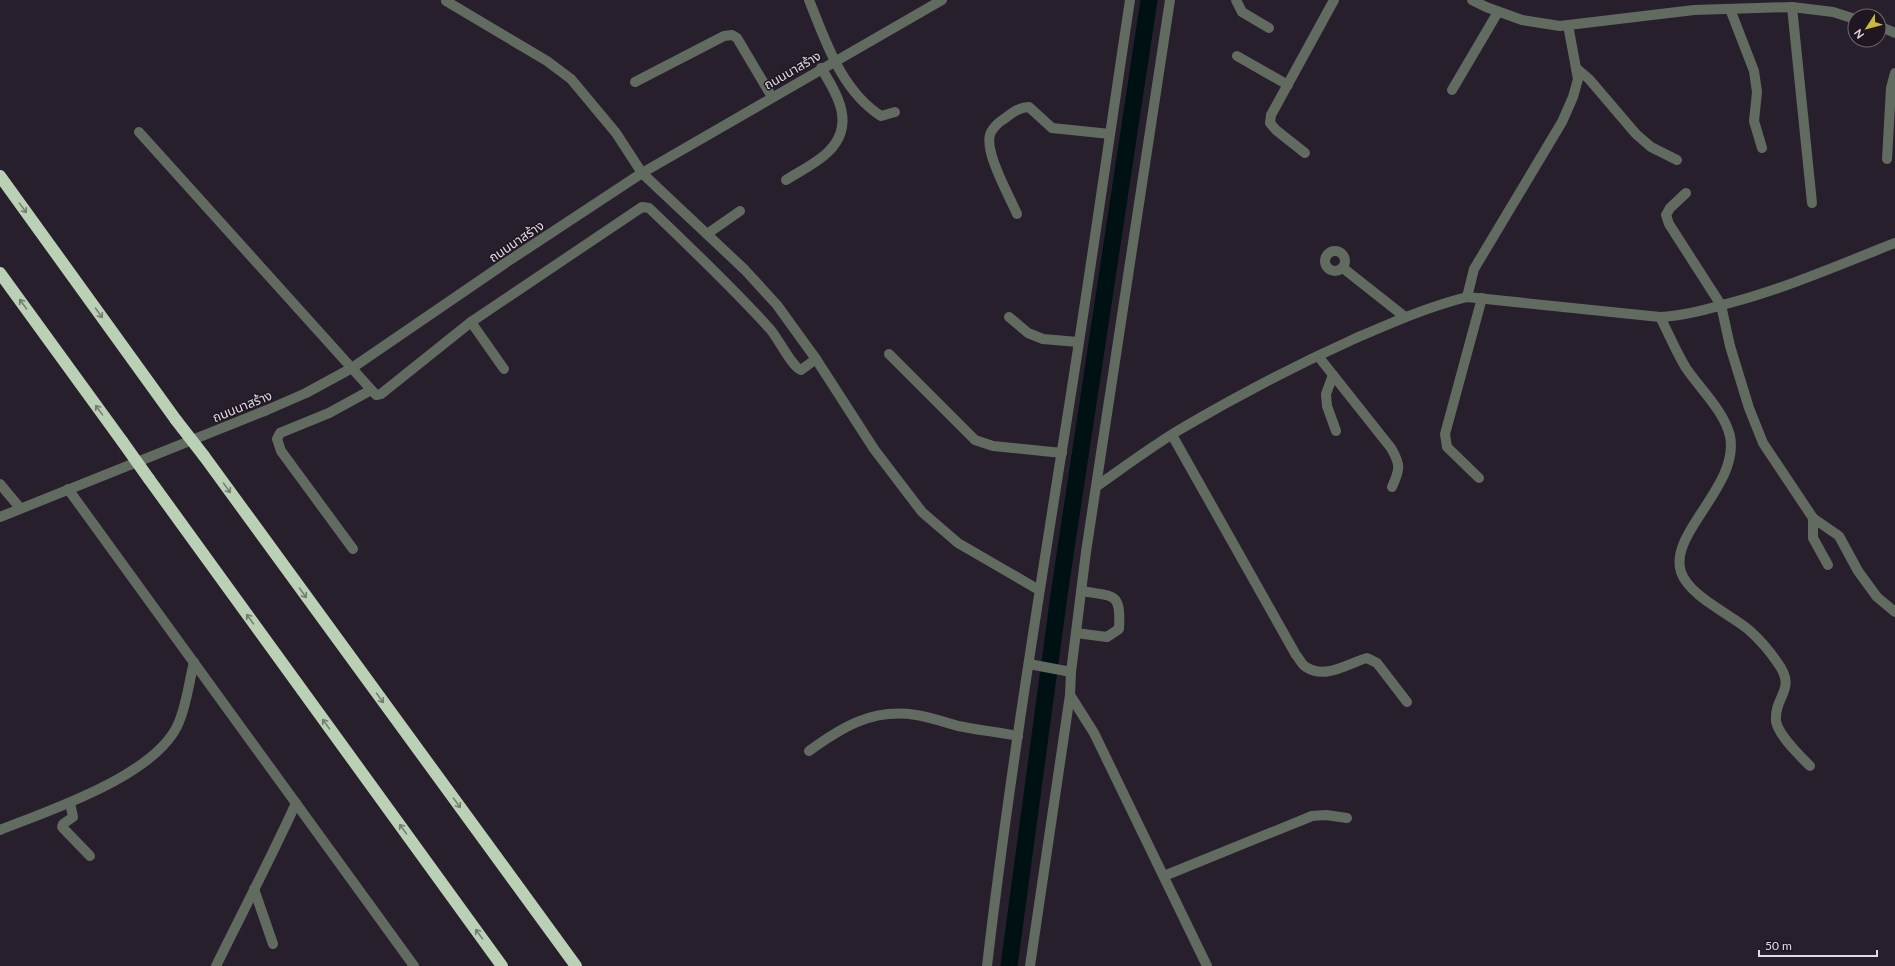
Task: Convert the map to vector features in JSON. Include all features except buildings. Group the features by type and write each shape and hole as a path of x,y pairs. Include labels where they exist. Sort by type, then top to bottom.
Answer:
{"highway":[{"path":"0,176 176,420 204,456 576,966"},
{"path":"0,274 502,966"}],"street":[{"path":"809,0 834,61 854,92 867,107 880,116 895,112"},
{"name":"ถนนนาสร้าง","path":"0,517 68,488 306,394 352,368 504,264 642,173 821,68 942,0"},
{"path":"987,966 1001,850 1018,736 1034,664 1038,590 1062,453 1130,0"},
{"path":"1030,966 1070,695 1067,670 1076,633 1086,552 1170,0"},
{"path":"1236,0 1242,12 1269,28"},
{"path":"1305,153 1276,130 1270,123 1272,115 1334,0"},
{"path":"1472,0 1498,12 1522,20 1560,26 1735,6 1792,7 1833,12 1847,16"},
{"path":"446,1 547,61 570,79 616,133 642,173 745,270 777,305 816,359 874,450 922,512 958,543 1038,590"},
{"path":"1735,6 1754,71 1756,92 1754,121 1762,148"},
{"path":"1792,7 1812,203"},
{"path":"1452,90 1498,12"},
{"path":"1467,297 1474,269 1562,122 1574,97 1578,79 1568,25"},
{"path":"635,82 724,36 732,35 737,38 772,97"},
{"path":"1237,56 1288,85"},
{"path":"786,180 827,153 837,142 843,129 842,110 836,92 821,68"},
{"path":"1576,68 1589,79 1636,134 1651,147 1677,160"},
{"path":"1887,159 1891,88 1895,73"},
{"path":"1017,214 992,157 990,133 998,123 1022,107 1029,107 1052,128 1110,134"},
{"path":"139,132 376,395 382,394 471,322 642,207 649,208 756,313 778,338 795,367 801,370 816,359"},
{"path":"1686,193 1670,208 1666,215 1669,224 1721,305 1730,346 1749,408 1763,443 1813,518 1839,536 1858,571 1877,597 1895,612"},
{"path":"707,234 740,211"},
{"path":"1097,486 1172,435 1252,390 1318,356 1438,304 1467,297 1660,317 1678,316 1758,296 1801,281 1895,243"},
{"path":"1343,268 1405,317"},
{"path":"1479,478 1447,447 1445,434 1482,298"},
{"path":"1010,317 1028,333 1043,339 1078,342"},
{"path":"1660,317 1675,350 1726,422 1730,438 1731,452 1726,469 1718,487 1686,536 1680,557 1680,572 1695,592 1749,630 1778,664 1784,673 1786,688 1777,707 1776,722 1787,743 1810,766"},
{"path":"471,322 504,369"},
{"path":"889,354 975,440 993,446 1062,453"},
{"path":"1318,356 1391,448 1398,461 1398,474 1392,487"},
{"path":"1333,375 1326,394 1327,406 1336,431"},
{"path":"354,549 280,451 277,439 280,433 329,413 371,390"},
{"path":"1172,435 1296,655 1305,667 1321,671 1340,669 1367,658 1377,663 1407,702"},
{"path":"0,484 20,508"},
{"path":"68,488 414,966"},
{"path":"1813,518 1813,538 1828,565"},
{"path":"1076,633 1107,637 1119,629 1120,608 1118,602 1112,597 1082,591"},
{"path":"0,830 70,803 124,776 156,754 170,737 179,722 194,662"},
{"path":"1034,664 1067,670"},
{"path":"1070,695 1094,733 1207,966"},
{"path":"809,751 837,730 856,721 898,713 916,715 960,726 1018,736"},
{"path":"70,803 73,817 63,824 62,828 90,856"},
{"path":"216,966 270,860 296,803"},
{"path":"1164,876 1312,816 1326,815 1347,818"},
{"path":"254,889 273,944"}],"waterway":[{"path":"1009,966 1060,588 1149,0"}]}
